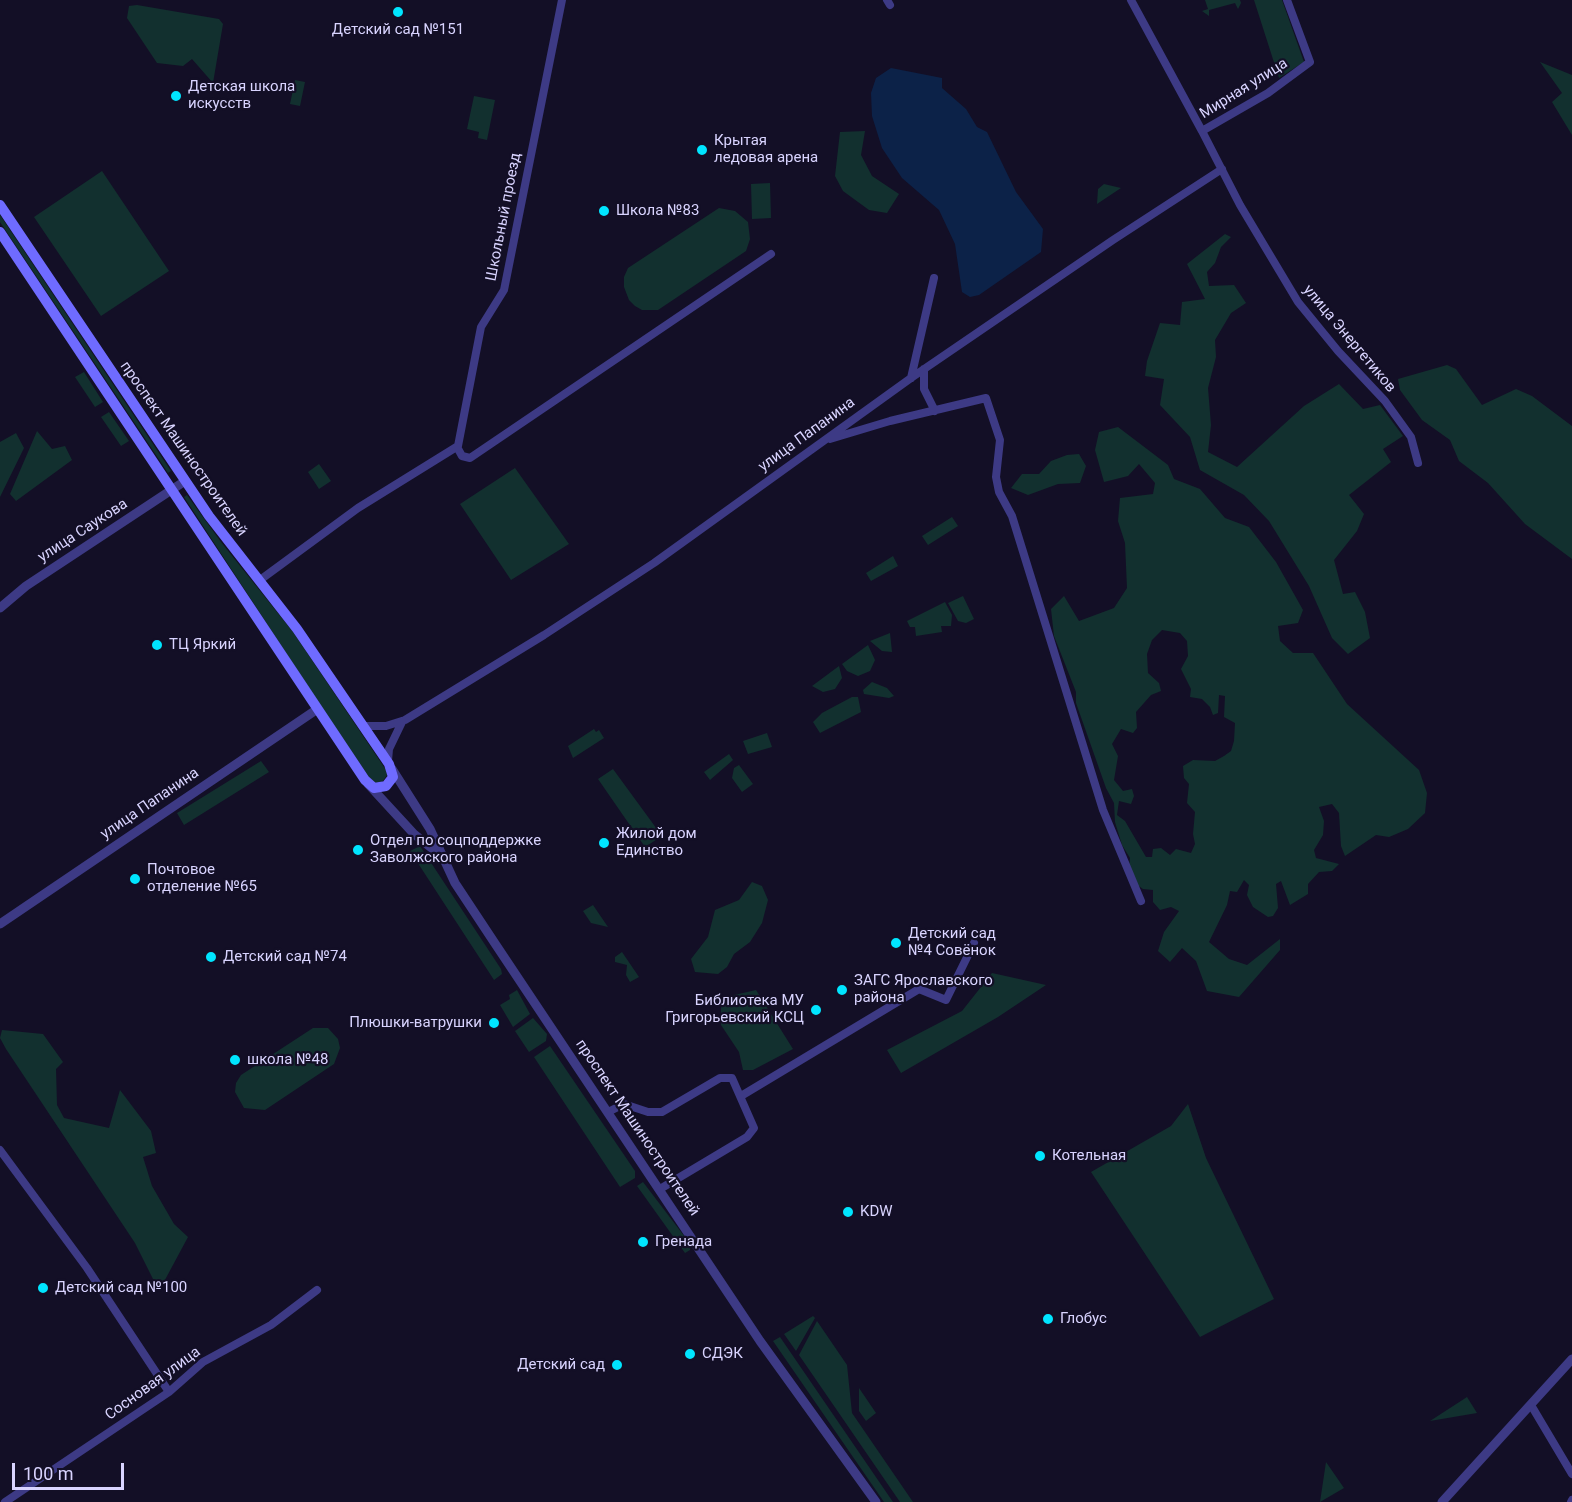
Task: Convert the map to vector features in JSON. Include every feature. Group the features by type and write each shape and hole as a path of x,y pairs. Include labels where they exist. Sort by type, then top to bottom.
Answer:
{"main road":[{"name":"проспект Машиностроителей","path":"0,205 225,539 297,628 389,764"},
{"name":"проспект Машиностроителей","path":"0,232 316,710 367,783"},
{"path":"210,547 225,539"},
{"path":"367,783 374,788 386,786 393,777 389,764"}],"street":[{"name":"Школьный проезд","path":"457,447 481,327 504,290 562,0"},
{"path":"1131,0 1202,131"},
{"name":"Мирная улица","path":"1222,170 1202,131 1268,93 1310,62 1287,0"},
{"name":"улица Папанина","path":"389,764 388,755 392,741 398,727 405,720 544,635 654,563 924,369 1113,240 1222,170"},
{"name":"улица Энергетиков","path":"1222,170 1259,239 1298,302 1338,351 1385,401 1411,437 1418,463"},
{"path":"260,580 358,508 457,447 462,456 470,458 771,254"},
{"path":"911,378 934,278"},
{"path":"924,369 924,389 935,411"},
{"path":"823,442 890,421 986,398 1000,440 996,477 999,492 1012,516 1103,810 1141,901"},
{"name":"улица Саукова","path":"1,605 185,481"},
{"name":"улица Папанина","path":"0,924 316,710"},
{"name":"улица Папанина","path":"364,726 386,726 405,720"},
{"name":"проспект Машиностроителей","path":"389,764 430,829 440,856 455,883 760,1341 876,1502"},
{"name":"проспект Машиностроителей","path":"367,783 414,834 440,856"},
{"path":"741,1096 919,989 946,1000 974,943"},
{"path":"608,1112 624,1104 648,1112 662,1112 724,1076 732,1078 754,1128 747,1137 660,1190"},
{"path":"0,1150 87,1268 169,1392"},
{"name":"Сосновая улица","path":"6,1502 169,1392 203,1362 271,1325 317,1290"},
{"path":"1442,1502 1572,1359"},
{"path":"1530,1405 1572,1474"}],"green space":[{"path":"1205,0 1240,0 1241,3 1238,9 1235,3 1209,10 1209,16 1202,11 1208,9"},
{"path":"1254,0 1282,0 1304,62 1279,78"},
{"path":"137,5 219,19 223,24 213,83 192,59 183,66 157,63 127,18 129,6"},
{"path":"1540,62 1572,75 1572,135 1552,102 1562,93"},
{"path":"295,80 305,82 300,106 290,104"},
{"path":"474,96 495,100 487,140 478,138 479,132 467,129"},
{"path":"865,131 861,155 872,176 899,194 887,213 869,210 843,191 835,176 840,132"},
{"path":"102,171 169,271 101,316 34,217"},
{"path":"770,183 771,218 752,219 751,184"},
{"path":"1104,184 1121,188 1097,204 1098,189"},
{"path":"719,208 735,211 748,222 750,239 746,251 658,310 642,310 635,306 629,300 624,287 624,277 628,268"},
{"path":"0,215 171,471 168,473 0,222"},
{"path":"1225,234 1231,237 1221,247 1215,263 1207,272 1209,286 1234,285 1246,303 1231,313 1215,340 1216,357 1208,388 1211,425 1208,452 1237,467 1304,406 1339,384 1363,409 1380,405 1403,436 1383,449 1391,462 1349,495 1364,514 1357,531 1334,560 1343,594 1355,592 1365,612 1370,638 1348,654 1332,638 1309,586 1269,521 1244,495 1200,470 1190,437 1160,405 1164,379 1145,376 1147,361 1160,323 1180,325 1182,302 1205,299 1187,264"},
{"path":"1447,365 1456,369 1482,405 1516,389 1532,396 1572,426 1572,559 1525,524 1488,483 1459,461 1450,440 1422,420 1400,390 1398,379"},
{"path":"84,372 103,402 95,407 75,377"},
{"path":"109,412 129,441 121,446 101,417"},
{"path":"1118,427 1168,465 1174,479 1200,489 1225,518 1249,527 1276,562 1303,610 1298,623 1278,626 1280,641 1293,653 1313,653 1347,704 1419,770 1427,793 1425,813 1408,829 1389,837 1376,835 1345,856 1341,846 1339,813 1332,804 1319,807 1324,821 1323,835 1314,850 1316,858 1339,864 1332,871 1319,872 1308,884 1308,894 1290,905 1281,881 1276,884 1278,908 1273,916 1268,917 1253,907 1247,895 1249,885 1244,880 1237,892 1230,891 1227,905 1209,942 1229,959 1247,965 1280,939 1280,950 1239,997 1207,991 1196,961 1182,948 1170,962 1158,951 1164,932 1179,911 1171,907 1160,910 1153,902 1153,890 1143,889 1133,882 1129,869 1130,858 1122,845 1115,822 1114,803 1106,788 1076,703 1076,692 1054,636 1051,609 1064,596 1079,621 1114,608 1127,588 1125,543 1118,521 1120,498 1153,494 1155,483 1139,464 1128,476 1104,482 1095,450 1099,432","holes":["1162,630 1180,633 1187,641 1188,656 1181,669 1191,689 1190,697 1202,699 1210,707 1213,715 1218,713 1219,695 1225,696 1224,717 1235,723 1234,741 1231,751 1215,761 1193,760 1183,766 1184,778 1189,784 1187,803 1195,812 1193,834 1195,844 1191,853 1176,849 1170,855 1161,848 1153,849 1152,857 1146,857 1125,821 1117,815 1119,801 1131,804 1134,796 1132,789 1123,791 1114,780 1118,756 1112,744 1121,729 1133,733 1137,728 1136,712 1151,695 1161,691 1159,683 1148,673 1147,654 1152,640"]},
{"path":"37,431 52,449 65,446 72,460 16,501 10,494"},
{"path":"16,433 24,448 0,497 0,442"},
{"path":"1079,454 1086,466 1080,483 1058,484 1028,495 1011,488 1022,474 1039,474 1051,461 1067,455"},
{"path":"319,464 331,481 319,489 308,472"},
{"path":"515,468 569,544 511,580 460,504"},
{"path":"187,495 221,542 293,632 386,770 387,775 383,781 376,783 369,777 184,497"},
{"path":"952,517 958,526 928,545 922,536"},
{"path":"893,556 898,566 871,581 866,573"},
{"path":"963,596 974,619 966,623 958,621 948,603"},
{"path":"945,602 952,615 951,626 941,626 942,632 916,636 915,627 910,627 907,621"},
{"path":"890,633 892,652 882,651 870,641"},
{"path":"868,645 875,660 870,671 858,676 847,671 842,664"},
{"path":"839,666 842,678 835,689 823,692 812,686"},
{"path":"872,682 887,688 894,696 889,698 864,694 863,690"},
{"path":"852,697 858,697 861,712 820,733 813,722 822,713"},
{"path":"594,729 596,732 599,730 604,738 573,758 568,746"},
{"path":"767,733 772,747 748,754 743,741"},
{"path":"729,754 733,760 710,780 704,772"},
{"path":"261,761 269,772 184,825 177,813"},
{"path":"739,765 753,784 742,792 732,778 734,768"},
{"path":"613,769 662,836 645,847 598,779"},
{"path":"420,846 501,969 502,974 494,980 410,851"},
{"path":"752,882 762,886 768,900 762,923 750,942 734,954 727,967 718,974 695,972 691,959 708,937 715,910 739,900"},
{"path":"593,905 608,927 591,923 583,911"},
{"path":"622,952 639,977 630,982 626,975 627,965 615,962 615,957"},
{"path":"992,973 1046,985 998,1017 901,1073 887,1050 962,1011"},
{"path":"517,990 530,1014 513,1027 500,1005 510,999 509,995"},
{"path":"756,990 793,1049 753,1070 743,1070 739,1052 721,1025 721,998"},
{"path":"533,1018 547,1034 546,1041 529,1052 515,1031"},
{"path":"313,1028 328,1028 338,1039 340,1048 334,1064 265,1110 244,1108 235,1092 236,1083 241,1075"},
{"path":"2,1030 43,1034 63,1062 56,1069 57,1105 64,1118 109,1128 120,1090 151,1131 156,1153 143,1157 152,1186 174,1224 188,1237 159,1291 135,1243 6,1049 0,1038"},
{"path":"550,1046 635,1171 635,1178 620,1187 534,1057"},
{"path":"1188,1104 1206,1158 1274,1299 1200,1337 1091,1172 1171,1126"},
{"path":"643,1182 691,1245 690,1250 685,1253 637,1186"},
{"path":"813,1316 815,1318 796,1351 784,1334"},
{"path":"817,1321 847,1365 852,1413 913,1502 900,1502 799,1355"},
{"path":"780,1337 893,1502 884,1502 773,1341"},
{"path":"859,1388 876,1413 866,1421 859,1411"},
{"path":"1467,1397 1477,1413 1430,1421"},
{"path":"1326,1462 1344,1488 1320,1502"}],"water":[{"path":"891,68 942,78 942,88 966,109 977,127 987,132 1016,192 1043,229 1041,252 979,295 970,297 962,292 955,244 939,210 902,178 882,148 872,116 871,93 876,78"}],"place":[{"name":"Детский сад №151","path":"398,12"},
{"name":"Детская школа искусств","path":"176,96"},
{"name":"Крытая ледовая арена","path":"702,150"},
{"name":"Школа №83","path":"604,211"},
{"name":"ТЦ Яркий","path":"157,645"},
{"name":"Жилой дом Единство","path":"604,843"},
{"name":"Отдел по соцподдержке Заволжского района","path":"358,850"},
{"name":"Почтовое отделение №65","path":"135,879"},
{"name":"Детский сад №4 Совёнок","path":"896,943"},
{"name":"Детский сад №74","path":"211,957"},
{"name":"ЗАГС Ярославского района","path":"842,990"},
{"name":"Библиотека МУ Григорьевский КСЦ","path":"816,1010"},
{"name":"Плюшки-ватрушки","path":"494,1023"},
{"name":"школа №48","path":"235,1060"},
{"name":"Котельная","path":"1040,1156"},
{"name":"KDW","path":"848,1212"},
{"name":"Гренада","path":"643,1242"},
{"name":"Детский сад №100","path":"43,1288"},
{"name":"Глобус","path":"1048,1319"},
{"name":"СДЭК","path":"690,1354"},
{"name":"Детский сад","path":"617,1365"}]}
